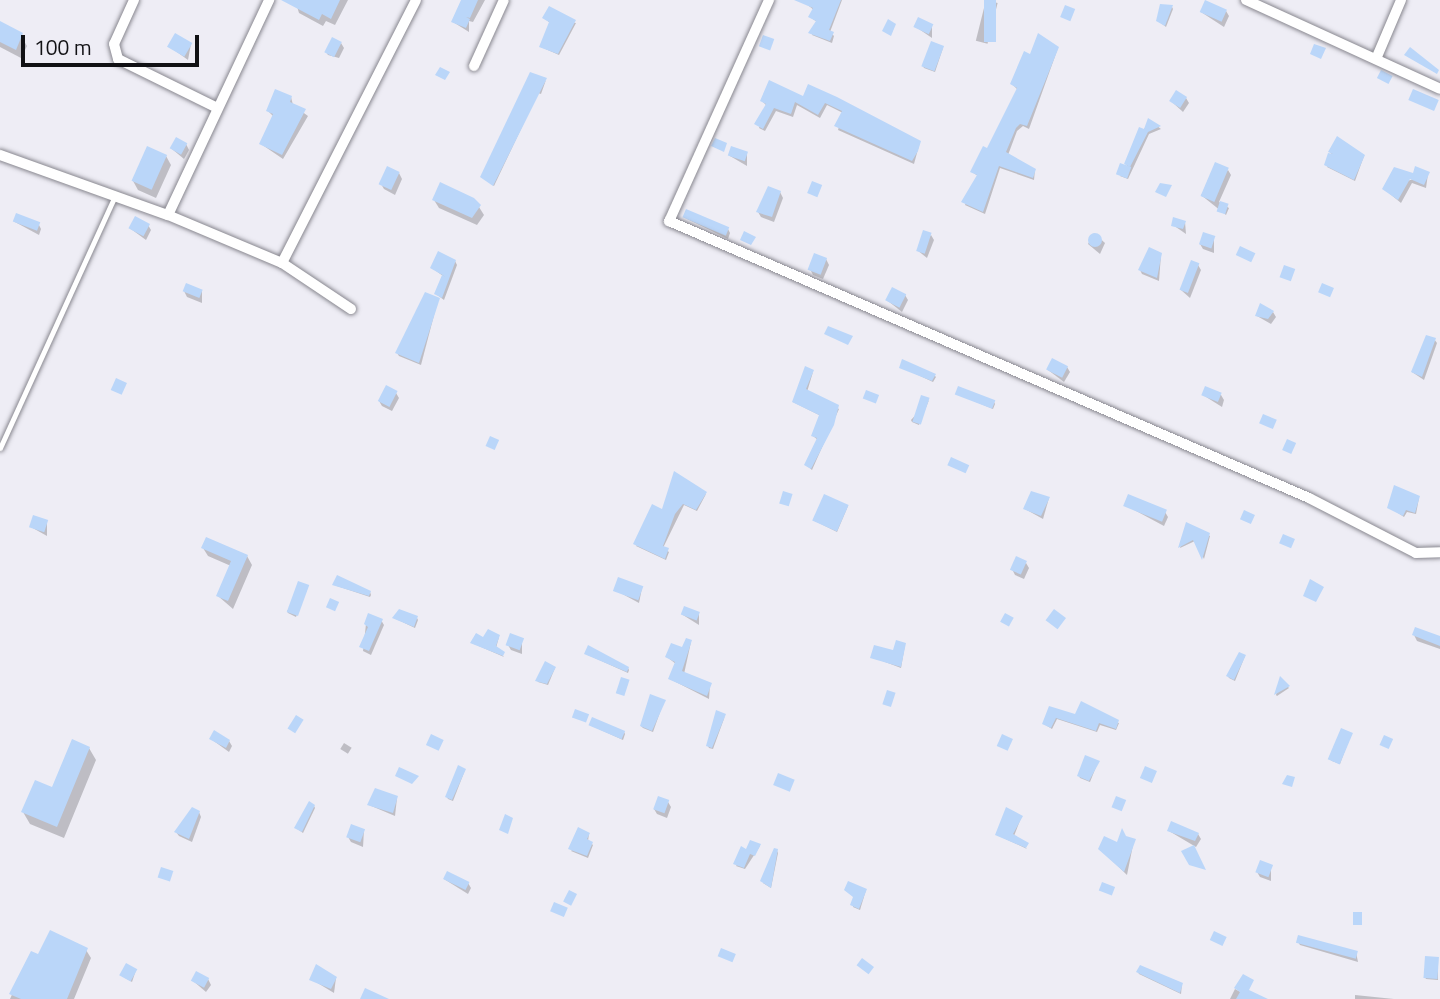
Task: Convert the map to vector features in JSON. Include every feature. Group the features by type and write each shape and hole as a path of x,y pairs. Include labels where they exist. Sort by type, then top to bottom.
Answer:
{"street":[{"path":"134,0 114,44 118,59 215,107"},
{"path":"168,215 215,107 269,0"},
{"path":"282,263 416,0"},
{"path":"474,66 504,0"},
{"path":"769,0 669,221 1309,498 1416,554 1440,552"},
{"path":"1246,0 1440,89"},
{"path":"1376,59 1401,0"},
{"path":"0,155 168,215 282,263 351,309"}],"lane":[{"path":"0,448 115,196"}],"building":[{"path":"281,0 340,0 331,19 322,14 319,20"},
{"path":"461,0 478,0 470,18 466,17 470,19 466,28 451,22"},
{"path":"794,0 841,0 829,30 834,32 830,41 808,33 816,21 808,17 813,8"},
{"path":"984,0 996,0 996,42 984,42"},
{"path":"1205,0 1227,10 1222,22 1200,12"},
{"path":"1160,4 1173,5 1165,26 1156,21"},
{"path":"1065,5 1075,9 1070,21 1060,17"},
{"path":"549,6 576,20 558,54 539,47 549,22 542,18"},
{"path":"918,17 933,24 929,34 913,27"},
{"path":"888,19 896,24 891,36 882,31"},
{"path":"0,21 23,33 16,50 0,42"},
{"path":"175,33 192,43 184,57 167,47"},
{"path":"1038,33 1059,47 1027,126 1020,124 1016,128 1006,152 1036,169 1033,178 999,166 983,212 961,202 977,175 970,172 983,146 987,148 1017,88 1010,84 1024,51 1030,54"},
{"path":"763,35 774,39 770,50 759,46"},
{"path":"332,37 342,42 334,57 324,52"},
{"path":"931,41 944,46 934,71 921,66"},
{"path":"1314,44 1326,48 1321,59 1310,54"},
{"path":"1410,47 1439,70 1437,74 1404,55"},
{"path":"440,67 450,72 445,80 435,75"},
{"path":"1381,70 1393,76 1388,84 1377,78"},
{"path":"530,72 547,78 493,186 480,177"},
{"path":"769,80 803,96 808,84 837,97 921,141 918,151 912,161 834,126 842,111 825,103 818,115 795,102 791,114 774,108 763,129 754,124 766,104 760,101"},
{"path":"275,89 292,96 290,102 306,109 282,155 259,144 273,114 266,111"},
{"path":"1413,89 1439,100 1434,111 1408,100"},
{"path":"1176,90 1187,97 1180,108 1169,101"},
{"path":"1148,118 1161,126 1148,132 1130,167 1124,164 1139,127 1144,129"},
{"path":"1337,136 1365,155 1354,180 1324,165 1328,153 1333,154 1328,152"},
{"path":"176,137 187,143 181,155 170,148"},
{"path":"715,138 727,143 724,152 711,146"},
{"path":"147,146 167,155 152,190 132,181"},
{"path":"731,146 748,152 745,161 728,155"},
{"path":"1215,162 1229,168 1214,202 1201,196"},
{"path":"1120,163 1131,167 1127,178 1116,174"},
{"path":"387,166 400,172 391,190 379,184"},
{"path":"1415,166 1430,172 1424,185 1410,179 1398,200 1382,189 1394,167 1413,173"},
{"path":"812,181 822,185 817,197 807,193"},
{"path":"440,182 474,198 481,205 472,218 432,200"},
{"path":"1160,183 1172,185 1166,197 1155,192"},
{"path":"768,186 781,191 772,217 756,212"},
{"path":"1220,201 1229,204 1225,214 1217,211"},
{"path":"686,209 729,227 726,236 682,217"},
{"path":"16,213 40,222 37,231 13,221"},
{"path":"135,216 150,224 143,236 128,228"},
{"path":"1173,217 1186,221 1183,229 1171,226"},
{"path":"923,230 932,233 925,254 916,251"},
{"path":"744,231 756,237 751,245 740,240"},
{"path":"1203,232 1215,236 1211,248 1199,244"},
{"path":"1092,233 1098,233 1102,240 1098,247 1092,247 1088,243 1088,237"},
{"path":"1240,246 1255,253 1251,262 1236,255"},
{"path":"1149,247 1162,253 1157,278 1138,270"},
{"path":"438,251 456,260 442,298 434,294 442,275 446,277 430,268"},
{"path":"814,253 827,258 821,275 808,270"},
{"path":"1191,260 1199,263 1188,293 1180,290"},
{"path":"1284,265 1295,269 1291,281 1280,277"},
{"path":"186,283 203,290 199,298 183,291"},
{"path":"1322,283 1334,288 1330,297 1318,292"},
{"path":"892,287 906,294 899,308 885,300"},
{"path":"425,292 440,298 419,363 395,353"},
{"path":"1260,303 1274,311 1268,319 1255,316"},
{"path":"828,326 853,336 848,345 824,334"},
{"path":"1426,335 1436,338 1422,377 1411,372"},
{"path":"1052,358 1068,366 1062,378 1046,370"},
{"path":"902,359 936,374 932,381 899,368"},
{"path":"805,366 814,370 806,389 839,405 834,425 811,469 804,465 817,438 811,436 819,415 792,402"},
{"path":"116,378 127,383 122,395 111,390"},
{"path":"386,385 398,391 389,407 378,401"},
{"path":"958,386 995,400 992,409 955,394"},
{"path":"1205,386 1222,393 1218,402 1201,395"},
{"path":"866,390 879,395 876,403 863,398"},
{"path":"921,395 930,398 921,424 912,422"},
{"path":"1263,414 1277,420 1273,429 1259,423"},
{"path":"490,436 499,440 495,450 486,446"},
{"path":"1287,439 1296,443 1291,454 1282,450"},
{"path":"951,457 969,465 966,473 947,465"},
{"path":"674,471 707,492 696,510 683,504 675,514 663,546 669,548 665,559 633,544 652,504 662,509"},
{"path":"1394,485 1420,496 1415,513 1406,510 1403,516 1387,508"},
{"path":"783,491 793,494 789,506 779,503"},
{"path":"1031,491 1050,497 1041,516 1023,509"},
{"path":"824,494 849,505 837,531 812,520"},
{"path":"1128,494 1167,510 1162,522 1123,506"},
{"path":"1244,510 1255,515 1251,524 1240,519"},
{"path":"33,515 48,520 44,532 29,527"},
{"path":"1186,522 1210,533 1202,560 1193,540 1178,548"},
{"path":"1283,534 1295,539 1291,548 1279,543"},
{"path":"206,537 248,555 228,601 216,596 231,561 201,548"},
{"path":"1016,556 1027,561 1021,575 1010,570"},
{"path":"337,575 371,591 369,596 332,585"},
{"path":"618,577 643,586 638,600 613,591"},
{"path":"1310,579 1324,587 1316,602 1303,596"},
{"path":"298,581 309,585 298,616 287,612"},
{"path":"330,598 339,602 335,611 326,607"},
{"path":"684,606 700,612 697,620 681,614"},
{"path":"399,609 418,616 414,627 392,618"},
{"path":"1054,609 1066,618 1058,629 1046,620"},
{"path":"368,613 383,619 369,651 359,647 368,627 364,624"},
{"path":"1005,613 1014,618 1009,627 1000,622"},
{"path":"1415,627 1440,636 1440,646 1412,635"},
{"path":"488,629 500,635 496,646 505,652 503,656 470,643 476,633 483,637"},
{"path":"510,633 524,638 520,650 506,645"},
{"path":"686,638 692,640 682,671 712,683 707,696 668,679 675,662 665,657 671,643 682,647"},
{"path":"896,640 906,643 901,667 870,658 874,645 893,650"},
{"path":"588,645 629,667 627,672 584,654"},
{"path":"1239,652 1246,655 1234,680 1226,676"},
{"path":"545,661 556,667 547,684 535,681"},
{"path":"1280,676 1290,686 1274,695"},
{"path":"621,677 630,680 624,696 616,693"},
{"path":"887,690 896,693 891,707 882,704"},
{"path":"650,694 666,700 652,731 640,726"},
{"path":"1081,701 1119,720 1116,729 1099,723 1096,731 1056,718 1051,728 1042,724 1049,706 1075,714"},
{"path":"575,709 589,714 586,723 572,717"},
{"path":"716,710 726,714 712,748 706,746"},
{"path":"296,715 304,720 295,733 288,729"},
{"path":"592,717 625,731 622,739 588,725"},
{"path":"1341,728 1353,733 1340,764 1328,759"},
{"path":"214,730 230,740 226,748 209,739"},
{"path":"431,734 444,740 439,751 426,745"},
{"path":"1002,734 1013,739 1008,751 997,746"},
{"path":"1384,735 1393,739 1389,749 1380,745"},
{"path":"72,739 90,747 57,827 21,812 35,780 52,787"},
{"path":"1085,755 1100,761 1089,781 1077,776"},
{"path":"458,765 466,769 452,800 445,797"},
{"path":"1145,766 1157,771 1152,783 1140,778"},
{"path":"399,767 419,776 412,784 395,776"},
{"path":"778,773 795,780 790,792 773,785"},
{"path":"1287,775 1295,777 1292,787 1282,784"},
{"path":"375,788 398,796 393,813 367,805"},
{"path":"658,796 669,800 664,813 653,809"},
{"path":"1116,796 1126,800 1122,811 1112,807"},
{"path":"309,801 315,805 302,832 294,828"},
{"path":"192,807 200,811 189,839 174,832"},
{"path":"1006,807 1023,816 1013,834 1029,843 1026,848 995,835"},
{"path":"505,814 513,818 508,834 499,830"},
{"path":"1171,821 1199,833 1195,841 1167,831"},
{"path":"351,824 365,829 360,842 346,837"},
{"path":"578,827 590,833 587,839 593,842 587,856 568,849"},
{"path":"1122,828 1126,836 1136,839 1124,872 1098,849 1104,836 1117,842"},
{"path":"750,840 761,844 755,856 750,854 744,868 733,864 741,846 746,849"},
{"path":"1194,845 1206,870 1189,865 1181,851"},
{"path":"774,848 778,849 771,888 760,881"},
{"path":"1260,860 1273,865 1268,877 1255,872"},
{"path":"161,867 173,871 170,881 158,877"},
{"path":"447,871 469,882 466,890 443,879"},
{"path":"848,881 867,889 859,909 850,905 853,897 844,890"},
{"path":"1102,882 1115,887 1112,895 1099,890"},
{"path":"569,890 577,894 571,906 563,902"},
{"path":"554,902 568,908 564,917 550,911"},
{"path":"1353,912 1362,912 1362,925 1353,925"},
{"path":"50,930 88,948 67,999 21,999 9,994 31,951 38,954"},
{"path":"1214,931 1227,937 1222,946 1210,940"},
{"path":"1298,935 1358,951 1356,959 1296,943"},
{"path":"721,948 736,954 732,962 718,956"},
{"path":"1425,956 1439,957 1437,979 1423,978"},
{"path":"862,958 874,967 869,974 857,965"},
{"path":"126,963 137,969 131,982 119,975"},
{"path":"316,964 337,977 331,989 309,980"},
{"path":"1140,965 1183,983 1180,993 1136,972"},
{"path":"196,971 209,978 204,988 191,981"},
{"path":"1243,974 1254,980 1249,990 1268,999 1236,999 1240,992 1234,988"},
{"path":"365,988 389,999 360,999"}]}
